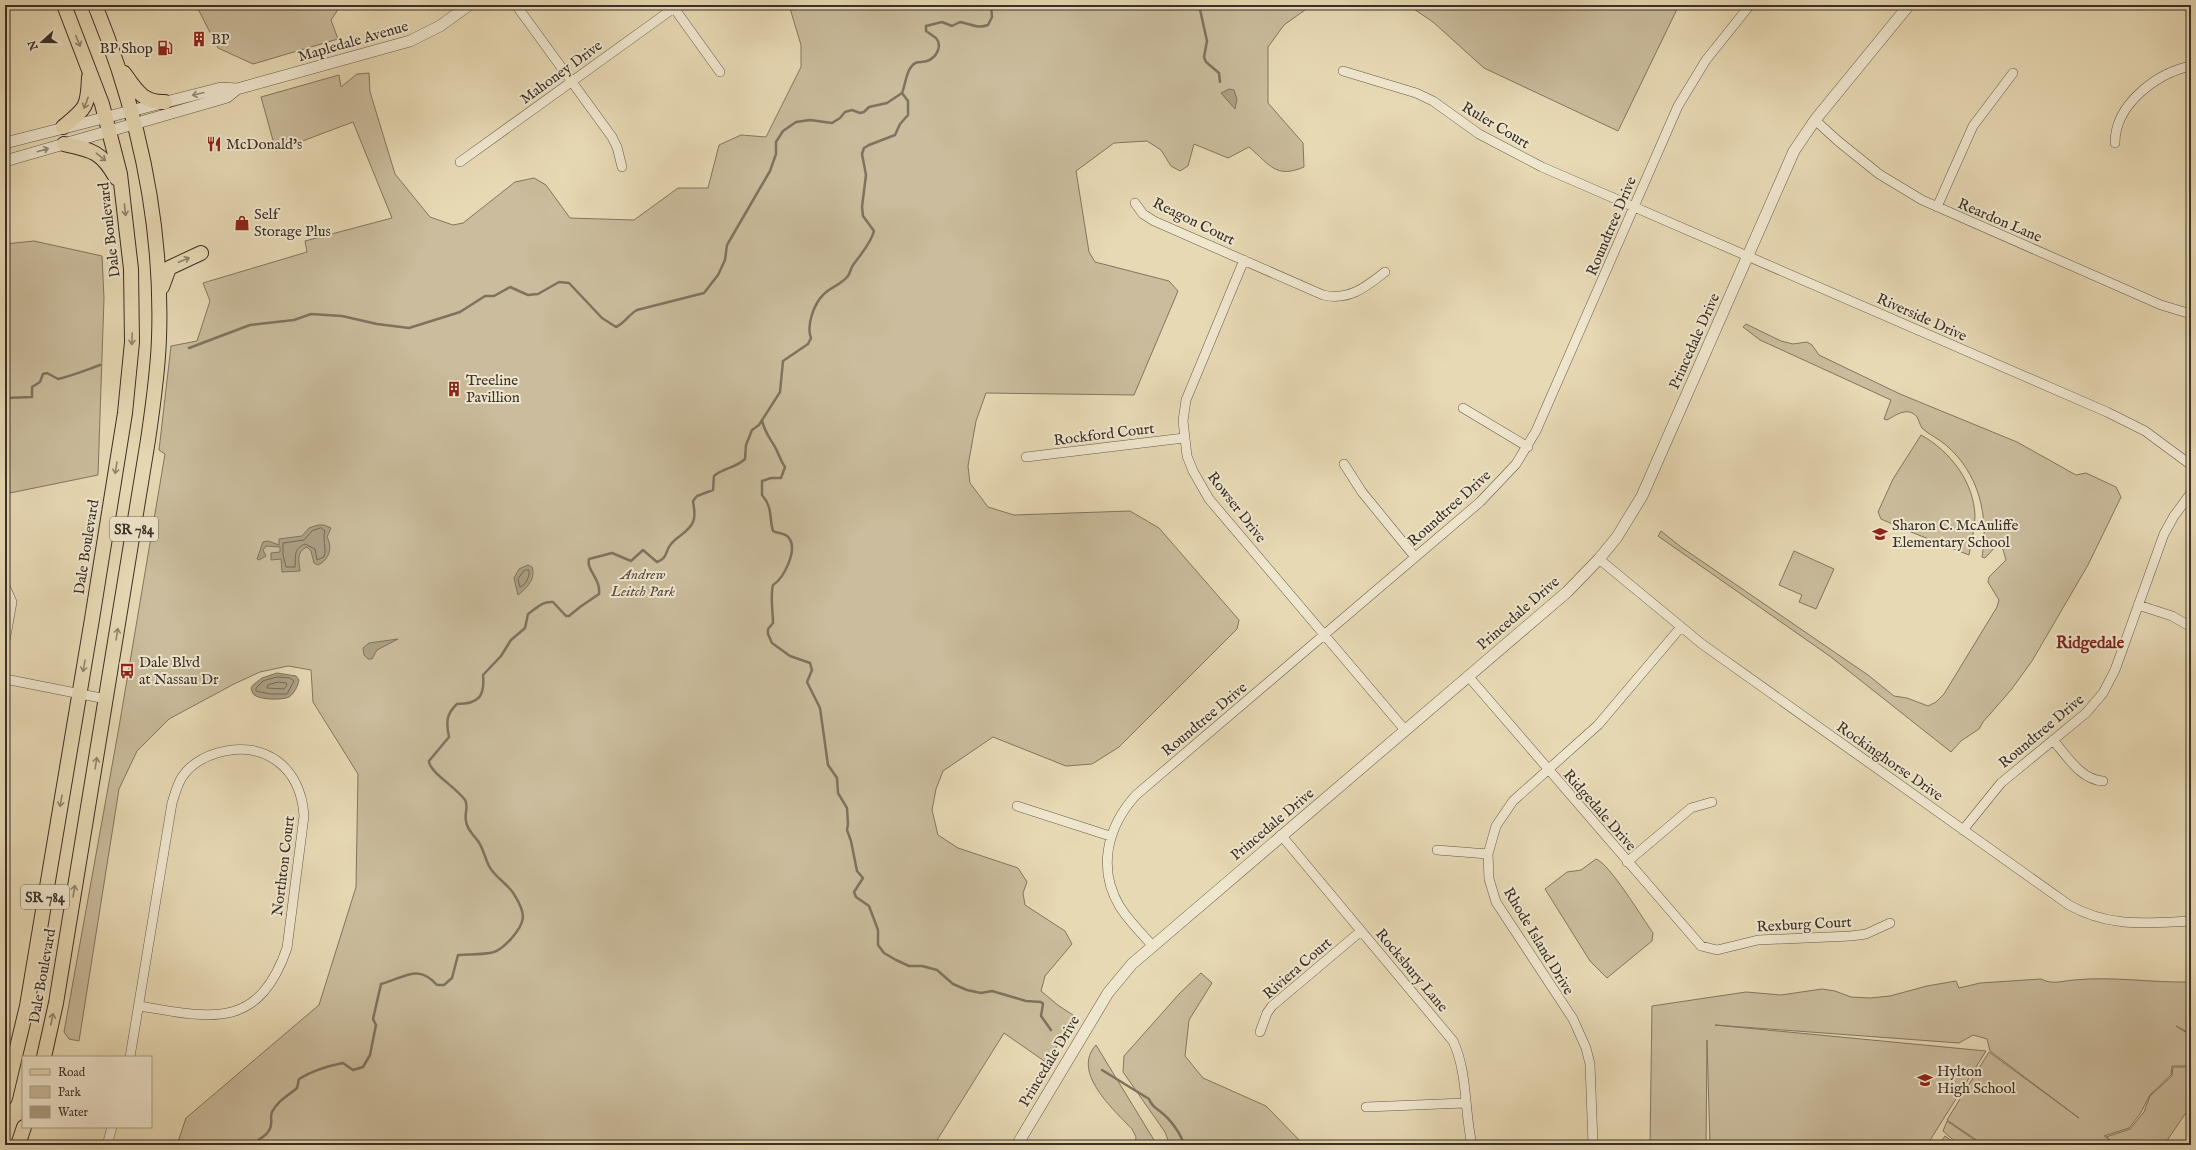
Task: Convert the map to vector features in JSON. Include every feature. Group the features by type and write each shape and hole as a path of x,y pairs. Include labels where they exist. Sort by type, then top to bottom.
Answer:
{"main road":[{"name":"Dale Boulevard","path":"5,1098 27,1006 129,382 132,290 122,190 106,117 89,68 64,5"},
{"name":"Dale Boulevard","path":"44,1056 56,1003 148,440 158,370 160,296 152,205 134,117 118,64 95,5"},
{"path":"118,64 142,95 152,102 166,102"},
{"path":"63,128 80,113 87,103 89,68"},
{"path":"64,144 88,149 100,155 109,165 122,190"},
{"path":"160,296 166,273 169,268 201,253"},
{"path":"18,1145 24,1128"}],"street":[{"name":"Mapledale Avenue","path":"5,161 110,131 134,117 166,102 221,88 236,89 410,41 440,26 469,5"},
{"path":"516,5 612,137 617,147 622,167"},
{"name":"Roundtree Drive","path":"1152,945 1121,908 1112,888 1107,856 1110,836 1119,816 1136,795 1415,557 1502,480 1528,447 1564,370 1678,106 1691,82 1706,60 1750,5"},
{"name":"Princedale Drive","path":"1017,1145 1108,993 1132,964 1152,945 1567,592 1599,560 1617,537 1642,496 1791,156 1815,120 1909,5"},
{"path":"676,7 720,72"},
{"name":"Mahoney Drive","path":"460,162 676,7"},
{"path":"2115,143 2116,133 2121,119 2145,89 2168,73 2191,66"},
{"name":"Ruler Court","path":"1343,71 1416,93 1446,109 1503,148 1542,167 1634,206"},
{"path":"1937,207 1974,126 2013,72"},
{"name":"Mapledale Avenue","path":"5,143 106,117 134,117 223,98 236,89"},
{"name":"Reardon Lane","path":"1815,120 1838,141 1879,174 1937,207 2161,305 2191,314"},
{"name":"Reagon Court","path":"1135,203 1143,214 1154,221 1313,292 1330,297 1358,292 1385,272"},
{"name":"Riverside Drive","path":"1634,206 2122,419 2162,442 2191,465"},
{"name":"Rowser Drive","path":"1244,260 1188,391 1184,411 1184,438 1192,471 1209,499 1405,730"},
{"path":"1463,408 1528,447"},
{"name":"Rockford Court","path":"1026,458 1184,438"},
{"path":"1344,464 1362,492 1415,557"},
{"name":"Roundtree Drive","path":"1963,830 2001,783 2086,713 2103,693 2114,670 2164,534 2174,516 2191,493"},
{"name":"Rockinghorse Drive","path":"1599,560 1708,649 2070,904 2095,917 2126,924 2191,921"},
{"path":"5,586 12,602 5,641"},
{"path":"2138,605 2172,616 2191,627"},
{"name":"Rhode Island Drive","path":"1593,1145 1590,1064 1586,1048 1572,1020 1496,902 1488,878 1488,854 1496,826 1504,812 1517,796 1598,725 1681,627"},
{"name":"Ridgedale Drive","path":"1468,676 1694,941 1705,948 1717,950"},
{"path":"5,679 106,699"},
{"path":"2053,740 2084,776 2092,780 2104,781"},
{"name":"Northton Court","path":"130,1056 140,1006 172,803 183,776 199,761 228,750 254,750 270,756 284,767 296,784 303,806 304,816 287,948 272,982 262,994 246,1006 224,1015 198,1016 140,1006"},
{"path":"1626,862 1691,808 1712,802"},
{"path":"1017,806 1110,836"},
{"name":"Rocksbury Lane","path":"1281,835 1453,1041 1462,1064 1465,1103 1472,1145"},
{"path":"1437,850 1488,854"},
{"name":"Rexburg Court","path":"1717,950 1758,940 1858,935 1873,931 1890,923"},
{"name":"Riviera Court","path":"1260,1032 1267,1013 1272,1006 1361,931"},
{"path":"1366,1107 1465,1103"},
{"path":"107,1145 112,1128"}],"green space":[{"path":"196,5 341,5 331,20 338,39 253,64 218,48"},
{"name":"Andrew Leitch Park","path":"789,5 1312,5 1284,25 1268,47 1268,103 1303,143 1304,167 1294,170 1280,171 1268,164 1249,147 1228,158 1194,144 1188,166 1180,171 1171,166 1161,150 1147,141 1114,143 1076,171 1089,252 1095,262 1169,281 1178,291 1134,395 986,393 976,421 968,466 970,483 988,507 1014,515 1130,511 1159,528 1239,620 1237,629 1119,747 1092,764 1066,766 993,737 943,771 936,789 932,810 938,835 958,848 1018,868 1027,882 1023,893 1025,905 1065,931 1072,944 1045,976 1041,991 1073,1015 1071,1022 1047,1063 1004,1033 934,1145 177,1145 186,1118 319,1005 356,887 358,774 313,702 311,670 288,666 260,672 234,684 169,719 137,751 119,789 79,1041 69,1039 64,1032 119,727 165,454 159,450 171,346 197,341 210,301 203,283 307,252 305,241 392,218 353,122 276,151 261,97 339,75 341,87 357,74 369,73 370,92 395,174 430,217 453,225 463,223 515,182 534,178 546,185 570,218 634,220 678,188 708,188 719,145 741,135 766,137 801,67 801,45"},
{"path":"1408,5 1679,5 1618,131 1484,68 1433,22"},
{"path":"34,241 102,256 104,298 98,475 5,494 5,244"},
{"path":"1746,324 1781,341 1793,344 1807,342 1812,345 1819,355 1900,394 2017,442 2076,475 2086,473 2116,487 2121,497 2088,565 2032,661 2011,690 1983,722 1979,729 1961,741 1951,752 1831,657 1658,536 1661,531 1681,547 1868,675 1894,696 1907,698 1928,706 1936,702 1944,694 1997,607 1999,600 1988,582 1989,577 2006,560 2002,546 1998,544 1985,558 1982,557 1984,526 1979,497 1967,469 1958,457 1944,444 1922,428 1917,417 1910,412 1902,412 1887,420 1884,419 1891,400 1760,340 1743,327"},
{"path":"1921,435 1942,450 1951,459 1965,480 1970,491 1974,503 1975,516 1974,531 1969,555 1881,519 1878,512 1893,479"},
{"path":"1794,551 1834,569 1816,609 1799,602 1802,595 1779,585"},
{"path":"1596,859 1609,870 1617,880 1653,933 1652,941 1607,978 1590,961 1545,889 1567,872 1581,870"},
{"path":"1201,973 1212,983 1189,1020 1185,1056 1203,1078 1266,1106 1304,1145 1170,1145 1165,1132 1123,1072 1124,1056 1180,993"},
{"name":"Hylton High School","path":"2041,979 2053,982 2089,979 2118,979 2191,982 2191,1034 2176,1026 2190,1035 2188,1066 2172,1066 2171,1075 2150,1095 2140,1114 2129,1128 2104,1136 2116,1145 1984,1145 1947,1120 1989,1052 2079,1118 1990,1051 1987,1039 1973,1035 1959,1043 1715,1025 1986,1051 1927,1145 1710,1145 1707,1040 1706,1145 1650,1145 1652,1006 1746,992 1781,995 1822,989 1835,991 1851,997 1870,998 1890,996 1927,986 1956,981 1959,988 1980,983"},
{"path":"2191,1037 2191,1118 2185,1114 2164,1145 2117,1145 2106,1137 2130,1129 2144,1112 2150,1096 2172,1076 2173,1067 2189,1067"},
{"path":"1096,1045 1157,1145 1135,1145 1136,1137 1132,1129 1098,1090 1091,1078 1088,1067 1090,1056"},
{"path":"1947,1121 1982,1145 1959,1145 1943,1131"},
{"path":"1945,1136 1957,1145 1938,1145"}],"water":[{"path":"1229,89 1234,90 1237,99 1235,109 1221,93"},
{"path":"324,525 331,528 327,537 330,545 329,553 322,563 318,565 314,563 311,551 307,547 301,551 300,554 300,571 282,572 281,559 271,560 271,553 280,552 280,547 266,546 263,550 266,556 259,560 257,559 263,542 268,541 279,545 279,539 302,536 309,528"},
{"path":"528,565 532,567 532,579 525,589 518,595 514,578 519,569"},
{"path":"398,639 377,650 372,659 368,659 364,655 363,648 369,643"},
{"path":"277,673 296,676 299,680 296,690 291,696 282,699 273,699 254,695 251,688 253,685 262,678"}],"waterway":[{"path":"257,1145 257,1141 266,1134 271,1127 271,1114 274,1108 280,1101 297,1088 299,1079 320,1069 343,1063 353,1070 363,1067 370,1055 376,1025 373,1019 381,984 417,973 430,978 437,985 444,985 452,978 458,955 485,954 497,951 516,933 523,919 523,914 519,903 509,888 492,870 480,844 470,832 466,818 467,805 465,800 456,790 438,775 430,765 429,761 449,737 447,723 451,711 457,704 465,704 479,697 483,688 483,675 501,656 511,640 525,628 528,614 543,604 553,602 566,616 569,616 599,594 598,584 590,567 589,559 612,553 631,561 643,550 657,562 661,560 665,556 671,544 686,531 693,522 693,501 697,496 713,490 714,476 745,459 746,445 752,430 759,425 780,392 783,361 808,344 811,338 810,321 814,309 820,299 826,292 842,282 848,276 853,265 871,240 874,231 863,216 862,207 866,175 862,154 864,148 869,145 895,135 900,124 908,115 908,101 902,93 909,70 915,63 927,61 936,55 939,48 938,41 926,31 926,26 942,22 952,26 960,22 977,26 988,25 992,17 991,5"},
{"path":"1199,5 1207,41 1204,57 1206,62 1219,73 1220,82"},
{"path":"189,348 250,325 294,320 311,314 342,316 377,324 409,328 460,312 485,296 494,296 510,287 528,295 538,294 559,282 569,283 602,318 616,327 637,310 704,293 718,275 725,260 727,245 770,171 776,154 776,142 783,131 796,122 810,120 832,123 840,118 845,112 852,110 860,113 864,112 869,107 887,103 902,93"},
{"path":"5,398 32,397 32,387 40,382 43,374 47,373 58,379 74,375 100,365"},
{"path":"762,420 765,431 785,467 781,478 771,478 762,481 762,495 768,504 773,531 787,536 791,543 792,549 791,556 785,570 773,585 773,623 768,629 768,634 772,643 790,656 810,663 812,670 807,682 820,708 828,765 837,778 838,793 847,808 847,830 851,841 857,871 863,878 854,892 856,897 869,906 878,930 878,945 884,953 896,960 909,966 922,966 937,970 953,984 967,990 981,993 992,991 1026,1001 1041,1002 1043,1004 1041,1016 1051,1030"},
{"path":"1102,1070 1149,1099 1153,1106 1172,1123 1181,1136 1184,1145"}],"place":[{"name":"BP","path":"199,39"},
{"name":"BP Shop","path":"165,48"},
{"name":"McDonald's","path":"214,144"},
{"name":"Self Storage Plus","path":"242,223"},
{"name":"Treeline Pavillion","path":"454,389"},
{"name":"Sharon C. McAuliffe Elementary School","path":"1880,534"},
{"name":"Dale Blvd at Nassau Dr","path":"127,671"},
{"name":"Hylton High School","path":"1925,1080"}],"district":[{"name":"Ridgedale","path":"2090,642"}]}
